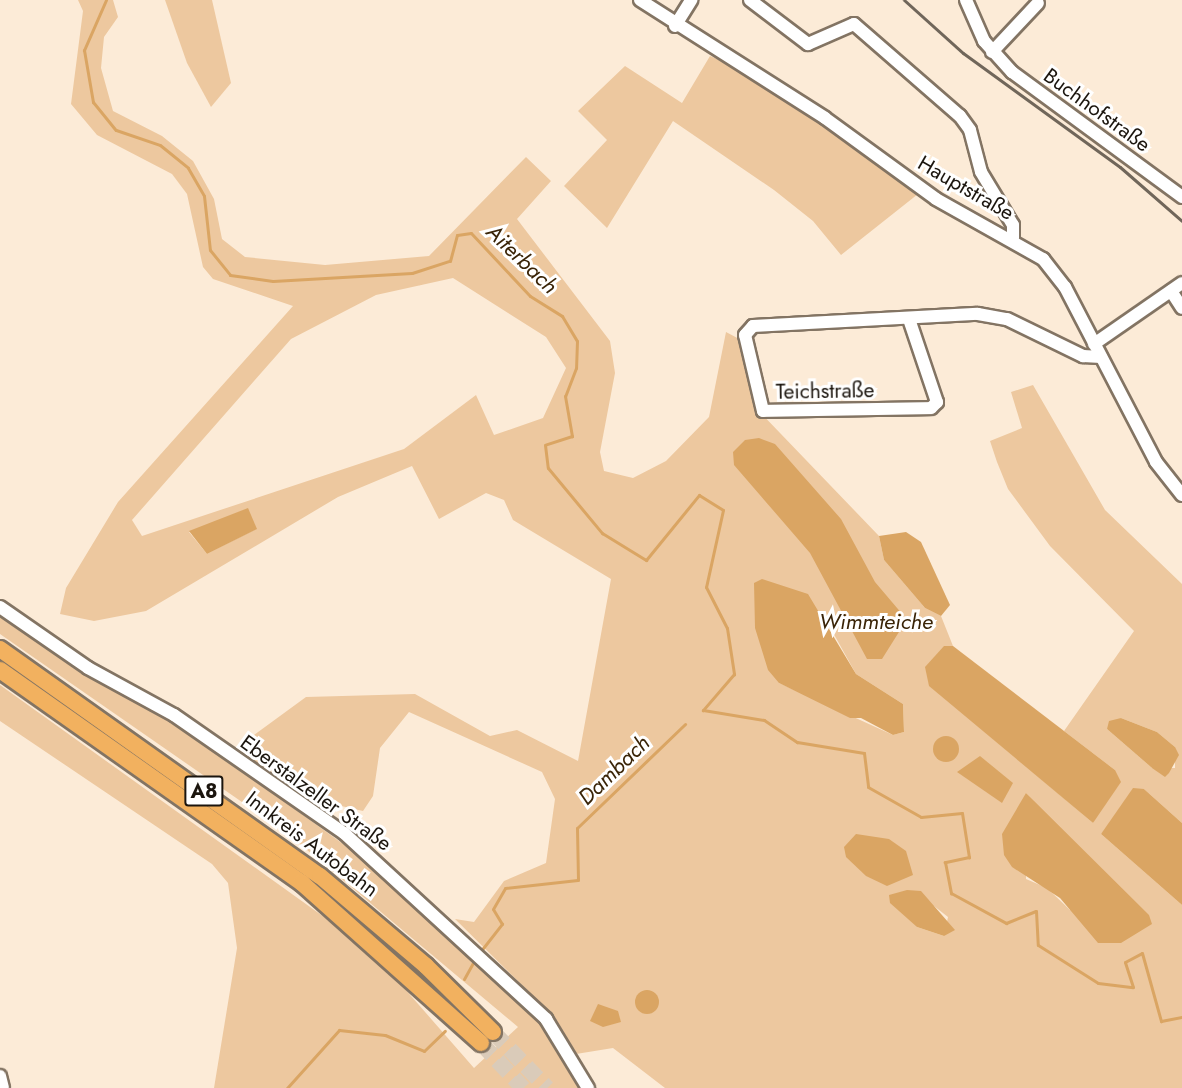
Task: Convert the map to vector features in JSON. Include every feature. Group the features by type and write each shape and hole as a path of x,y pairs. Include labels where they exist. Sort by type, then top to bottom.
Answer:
{"highway":[{"name":"Innkreis Autobahn","path":"0,649 320,876 426,966 487,1037 302,883 0,670"}],"street":[{"name":"Hauptstraße","path":"640,0 675,26 825,118 936,199 1013,238 1054,271 1156,462 1182,495"},
{"path":"675,26 692,0"},
{"path":"750,0 808,44 854,24 960,116 970,130 981,172 1013,225 1013,238"},
{"name":"Buchhofstraße","path":"966,0 992,52 1182,197"},
{"path":"992,52 1038,3"},
{"path":"1094,344 1182,283"},
{"path":"1171,291 1182,308"},
{"name":"Teichstraße","path":"909,319 937,402 931,408 763,411 745,335 753,326 978,314 1007,319 1083,356 1101,357"},
{"name":"Eberstalzeller Straße","path":"0,607 88,668 174,715 344,833 468,941 546,1019 588,1088"},
{"path":"0,1076 3,1088"}],"shaded area":[{"path":"78,0 113,0 118,17 104,37 101,68 113,111 162,136 193,161 214,199 222,239 245,257 325,265 429,256 526,157 551,181 517,219 610,341 615,373 600,452 604,471 633,478 666,461 709,417 726,332 743,341 757,409 879,536 884,560 925,608 941,616 953,646 944,646 1019,760 1093,823 1115,770 1064,731 1134,631 1050,546 1008,489 990,441 1022,428 1011,392 1033,385 1105,510 1182,584 1182,823 1144,789 1101,834 1182,905 1182,1088 665,1088 613,1048 576,1054 539,1002 455,919 474,922 504,881 546,863 555,799 542,772 409,712 380,748 373,796 363,811 298,796 235,749 306,697 415,694 490,736 517,730 578,761 611,579 513,520 504,500 486,493 439,519 412,466 338,497 146,611 94,621 60,614 66,588 118,502 293,306 213,279 203,267 187,194 172,174 97,135 71,104 83,11","holes":["453,278 546,337 566,368 543,418 494,435 476,395 404,449 142,536 132,520 291,339 376,295","247,509 256,529 207,554 189,532","826,620 856,674 903,704 904,732 893,735 779,683","1121,718 1157,732 1175,747 1175,768 1152,768 1107,729","1026,793 1079,850 1070,910 1047,888 1026,879","934,906 948,917 944,936 917,927 914,919"]},
{"path":"165,0 212,0 231,83 211,107 187,63"},
{"path":"710,56 747,72 918,194 841,255 813,221 774,190 673,121 607,228 564,186 607,140 578,111 625,66 682,103"},
{"path":"0,613 53,652 173,721 390,878 546,1026 582,1088 214,1088 237,948 228,883 212,864 0,721 0,685 331,922 391,973 474,1068 518,1027 288,834 0,634"}],"water":[{"name":"Wimmteiche","path":"759,438 775,444 841,519 875,582 903,615 904,624 882,659 867,659 810,553 734,465 733,452 745,440"},
{"path":"248,508 257,529 207,554 189,531"},
{"name":"Wimmteiche","path":"906,532 921,542 950,605 941,616 925,608 884,560 879,536"},
{"name":"Wimmteiche","path":"762,579 808,594 856,674 903,704 904,732 893,735 861,718 850,718 779,683 768,670 755,628 754,583"},
{"name":"Wimmteiche","path":"944,646 953,646 1115,770 1121,782 1093,823 929,686 925,667"},
{"path":"1121,718 1157,732 1175,747 1179,755 1165,777 1107,729 1109,721"},
{"path":"946,736 955,740 959,749 955,758 946,762 937,758 933,749 937,740"},
{"path":"980,756 1013,783 1002,803 957,772"},
{"path":"1133,788 1144,789 1182,823 1182,905 1101,834"},
{"path":"1026,793 1149,915 1152,924 1121,943 1098,943 1060,898 1012,867 1004,855 1002,834"},
{"path":"856,834 889,839 906,851 913,875 887,886 866,876 846,857 844,847"},
{"path":"907,890 921,891 955,930 944,936 917,927 890,903 889,895"},
{"path":"647,990 655,994 659,1002 655,1010 647,1014 639,1010 635,1002 639,994"},
{"path":"598,1004 618,1011 621,1022 603,1027 590,1021"}],"waterway":[{"name":"Aiterbach","path":"106,0 84,50 93,102 116,130 160,145 188,168 204,196 210,250 230,275 273,281 412,273 450,261 457,235 471,233 530,296 562,316 577,341 576,368 565,396 572,436 545,445 548,468 602,533 646,560 699,495 723,510 706,587 727,628 734,674 703,710 764,720 797,742 864,753 868,787 921,817 962,813 969,857 945,862 951,893 1006,923 1036,911 1038,945 1098,983 1133,987 1125,962 1142,953 1161,1021 1182,1017"},
{"name":"Dambach","path":"480,952 502,924 493,909 505,888 578,880 577,828 685,724"},
{"name":"Dambach","path":"464,979 476,957"},
{"name":"Dambach","path":"287,1088 339,1030 385,1035 424,1051 445,1031"}],"tunnel":[{"path":"493,1032 547,1088"},
{"path":"481,1043 523,1088"}],"railway":[{"path":"904,0 963,53 1120,167 1182,221"}]}
